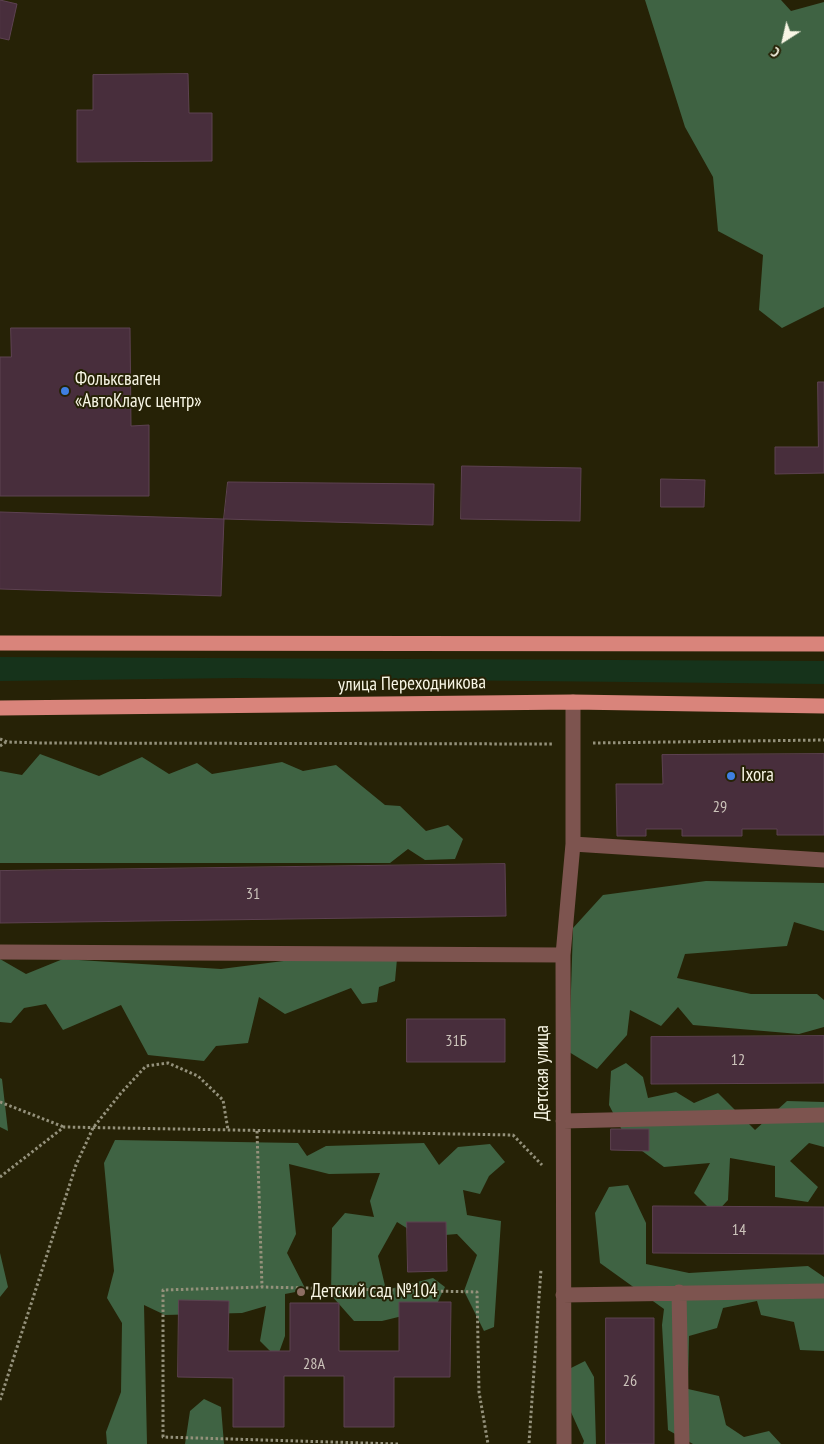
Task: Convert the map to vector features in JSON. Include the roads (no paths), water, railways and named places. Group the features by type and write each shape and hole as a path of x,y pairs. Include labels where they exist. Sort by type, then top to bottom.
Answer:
{"main road":[{"name":"улица Переходникова","path":"0,643 824,644"},
{"name":"улица Переходникова","path":"0,708 573,702 824,706"}],"street":[{"name":"Детская улица","path":"564,1444 563,954 573,844 573,702"},
{"path":"573,844 824,860"},
{"path":"0,952 563,954"},
{"path":"563,1121 824,1115"},
{"path":"563,1295 824,1290"},
{"path":"679,1292 682,1444"}],"place":[{"name":"Фольксваген «АвтоКлаус центр»","path":"65,391"},
{"name":"Ixora","path":"731,776"},
{"name":"Детский сад №104","path":"301,1292"}]}
